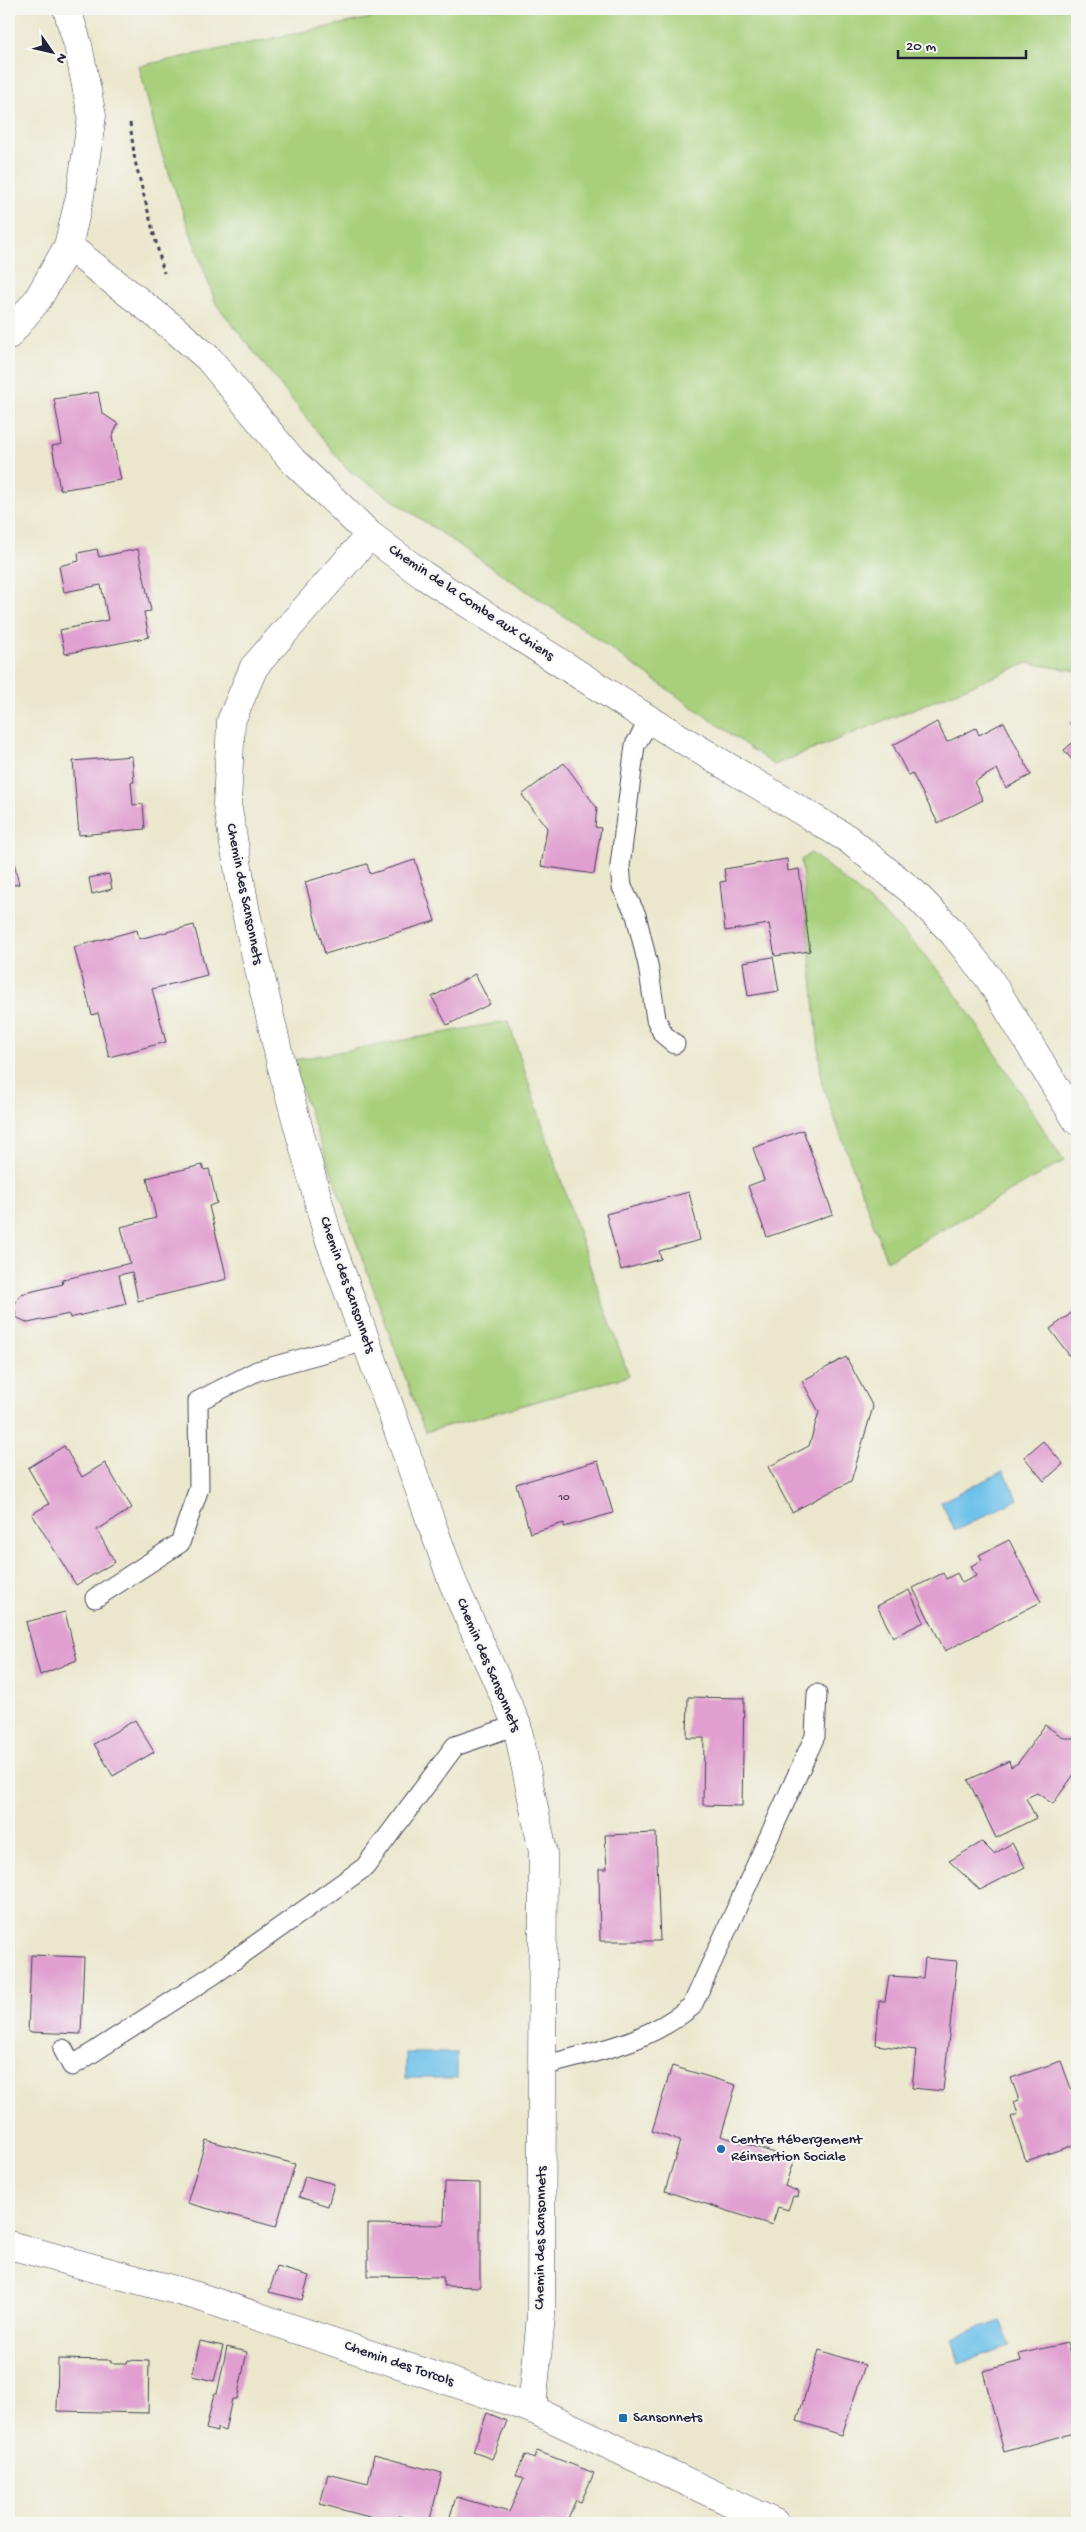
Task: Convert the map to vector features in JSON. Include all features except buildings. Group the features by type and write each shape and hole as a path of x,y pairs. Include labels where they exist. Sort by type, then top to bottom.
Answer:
{"street":[{"path":"9,335 38,299 68,246 80,196 92,116 78,44 67,9"},
{"name":"Chemin de la Combe aux Chiens","path":"68,246 172,327 209,359 292,460 370,535 423,575 650,720 848,839 914,892 953,933 988,977 1077,1121"},
{"name":"Chemin des Sansonnets","path":"370,535 254,668 231,721 227,804 246,913 280,1064 327,1233 453,1583 517,1725 543,1852 540,2316 532,2409"},
{"name":"Chemin des Torcols","path":"9,2245 197,2296 532,2409 775,2523"}],"lane":[{"path":"650,720 634,745 620,866 622,887 636,915 648,965 656,1019 663,1034 676,1044"},
{"path":"94,1598 180,1543 199,1488 198,1401 257,1371 366,1341"},
{"path":"543,2066 638,2040 672,2022 692,2006 815,1736 817,1694"},
{"path":"63,2049 72,2066 221,1970 365,1867 455,1746 517,1725"}],"path":[{"path":"129,116 135,161 167,282 172,327"}],"green space":[{"path":"414,9 1077,9 1077,671 1028,663 774,765 590,634 347,469 216,304 159,145 139,66"},
{"path":"811,853 886,916 937,970 981,1031 1064,1161 887,1261 822,1084 801,860"},
{"path":"508,1021 588,1261 629,1376 425,1432 295,1072 294,1060"}],"water":[{"path":"1003,1471 1018,1499 955,1531 941,1502"},
{"path":"406,2053 457,2053 457,2078 406,2078"},
{"path":"1001,2321 1010,2346 959,2363 952,2338"}],"place":[{"name":"Centre Hébergement Réinsertion Sociale","path":"721,2149"},
{"name":"Sansonnets","path":"623,2418"}]}
